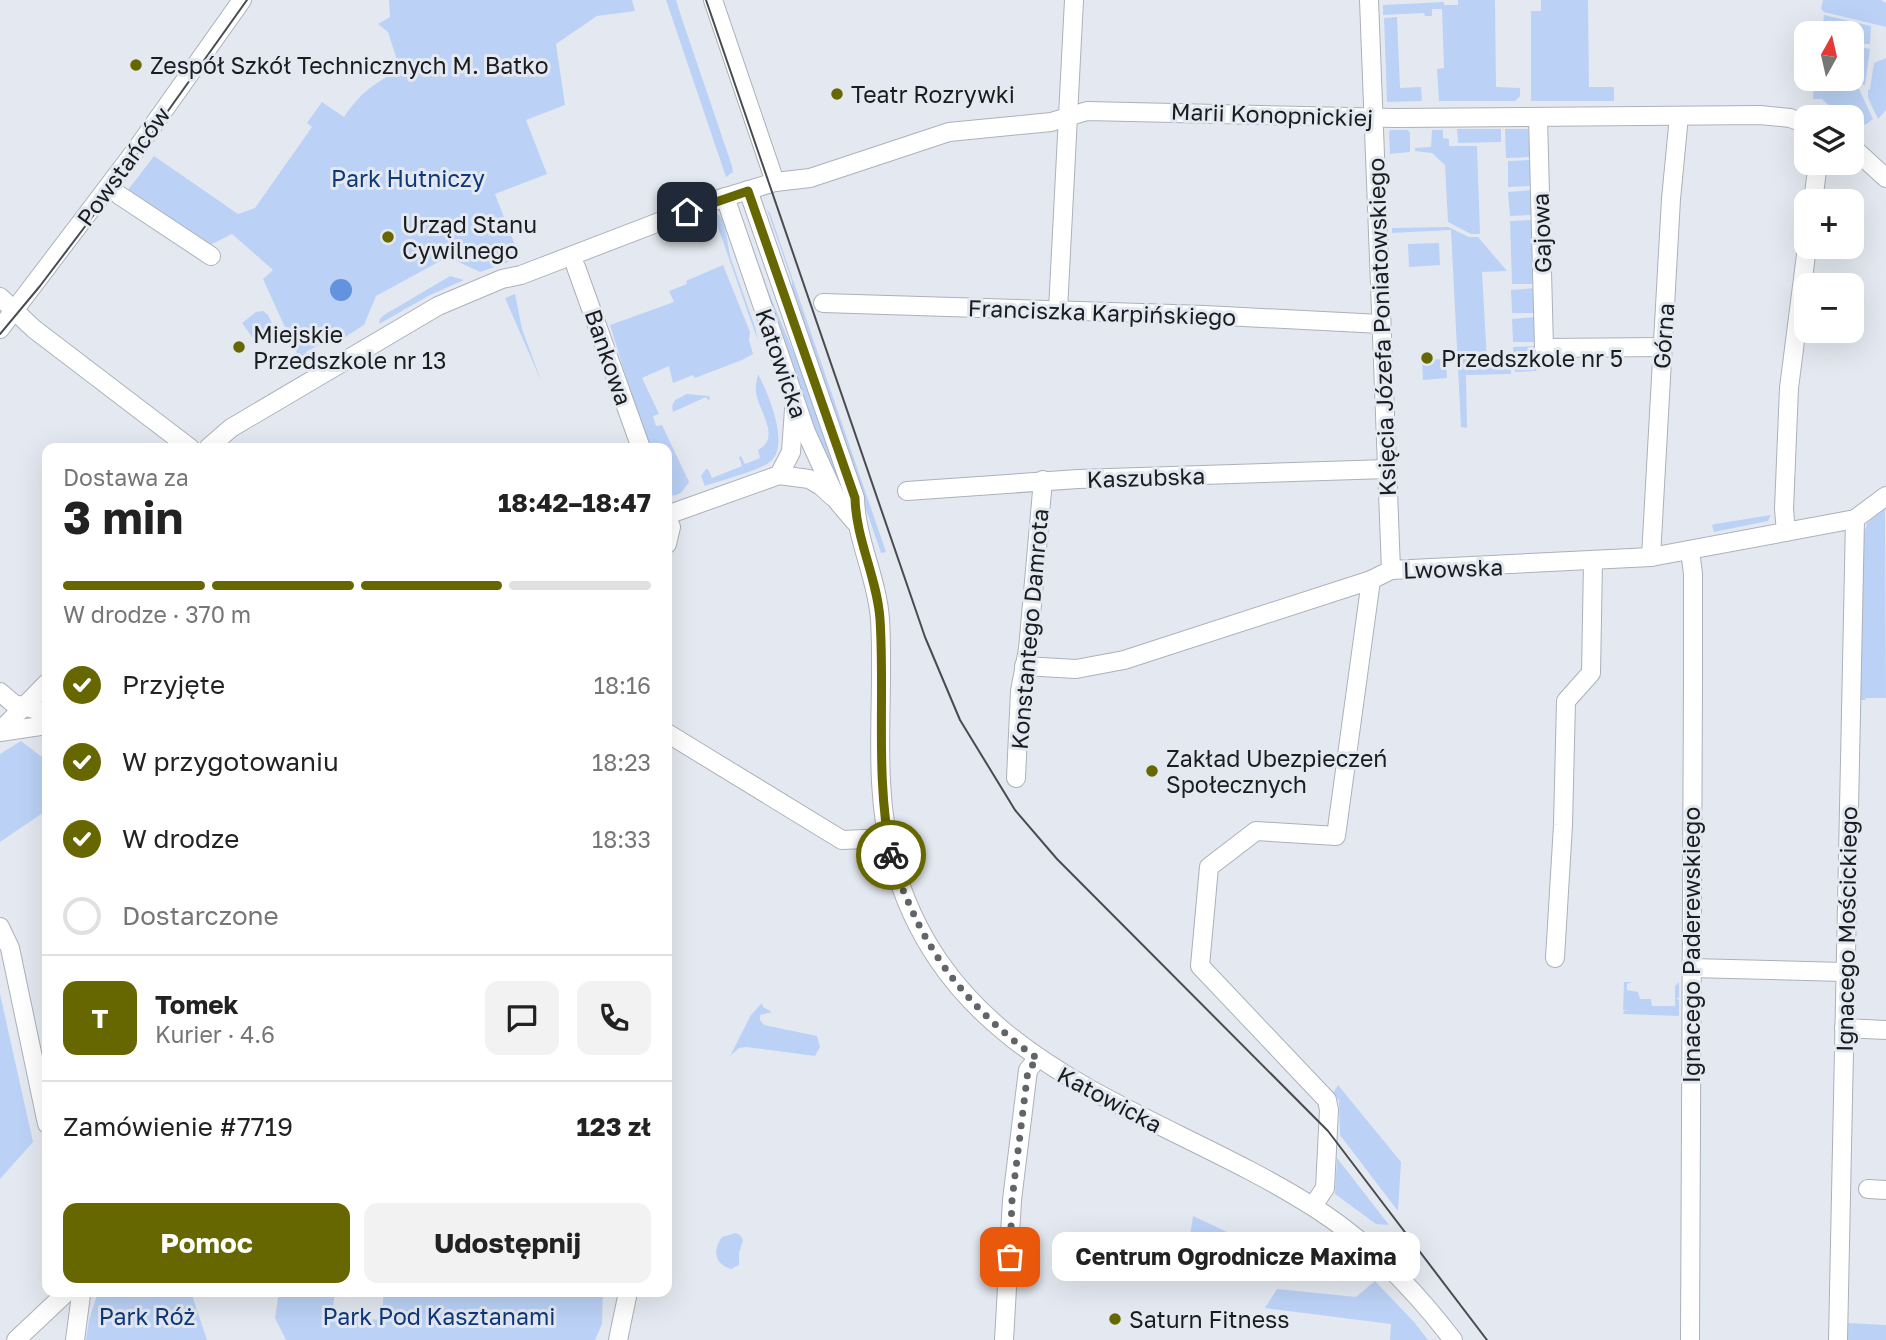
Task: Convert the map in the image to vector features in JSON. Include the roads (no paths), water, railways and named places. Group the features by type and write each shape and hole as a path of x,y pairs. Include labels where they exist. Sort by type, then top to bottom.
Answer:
{"street":[{"name":"Powstańców","path":"0,329 138,148 242,0"},
{"path":"713,0 775,182"},
{"path":"1058,310 1074,0"},
{"name":"Księcia Józefa Poniatowskiego","path":"1368,0 1391,570"},
{"name":"Marii Konopnickiej","path":"214,443 231,428 438,306 502,279 521,275 725,197 775,182 810,178 944,133 1067,119 1087,111 1372,117 1776,116 1794,121"},
{"name":"Górna","path":"1651,557 1671,198 1679,116"},
{"name":"Gajowa","path":"1538,117 1545,348 1662,347"},
{"path":"1864,158 1886,178"},
{"name":"Katowicka","path":"748,191 855,498 855,522 869,561 878,603 882,782 892,861 908,902 944,968 990,1021 1038,1059 1081,1085 1312,1206 1351,1233 1394,1270 1453,1340"},
{"path":"119,195 211,256"},
{"name":"Katowicka","path":"725,197 815,453 838,502 855,522"},
{"path":"1786,532 1784,509 1790,388 1806,259"},
{"name":"Bankowa","path":"576,267 639,443"},
{"path":"0,298 27,324 183,443"},
{"name":"Franciszka Karpińskiego","path":"823,303 1381,324"},
{"path":"779,475 791,452 794,398"},
{"name":"Kaszubska","path":"907,491 1043,480 1387,469"},
{"path":"672,514 779,475 809,479 828,491 838,502"},
{"name":"Konstantego Damrota","path":"1016,778 1020,691 1043,480"},
{"name":"Lwowska","path":"1024,666 1076,669 1125,660 1371,580 1391,570 1651,557 1855,519 1886,496"},
{"name":"Ignacego Mościckiego","path":"1838,1340 1855,519"},
{"name":"Ignacego Paderewskiego","path":"1690,550 1693,608 1690,1340"},
{"path":"1555,958 1563,825 1566,701 1591,673 1592,562"},
{"path":"1312,1206 1324,1193 1325,1188 1329,1110 1327,1100 1200,966 1209,867 1256,831 1336,836 1371,580"},
{"path":"0,731 42,688"},
{"path":"0,692 14,704 42,714"},
{"path":"0,731 42,726"},
{"path":"672,736 842,840 888,838"},
{"path":"0,927 9,947 42,1101"},
{"path":"1691,968 1845,972"},
{"path":"1844,1028 1886,1030"},
{"path":"1004,1340 1012,1200 1028,1070 1038,1059"},
{"path":"16,1340 62,1297"},
{"path":"75,1340 81,1297"},
{"path":"618,1340 627,1297"}],"water":[{"path":"341,279 349,282 352,290 349,298 341,301 333,298 330,290 333,282"}],"tram line":[{"path":"0,334 96,212 247,0"},
{"path":"706,0 925,637 960,720 1015,810 1057,859 1328,1131 1487,1340"}],"place":[{"name":"Zespół Szkół Technicznych M. Batko","path":"136,65"},
{"name":"Teatr Rozrywki","path":"837,94"},
{"name":"Urząd Stanu Cywilnego","path":"388,237"},
{"name":"Miejskie Przedszkole nr 13","path":"239,347"},
{"name":"Przedszkole nr 5","path":"1427,358"},
{"name":"Zakład Ubezpieczeń Społecznych","path":"1152,771"},
{"name":"Centrum Ogrodnicze Maxima","path":"1010,1257"},
{"name":"Saturn Fitness","path":"1115,1319"}],"park label":[{"name":"Park Hutniczy","path":"408,178"},
{"name":"Park Róż","path":"147,1316"},
{"name":"Park Pod Kasztanami","path":"439,1316"}]}
